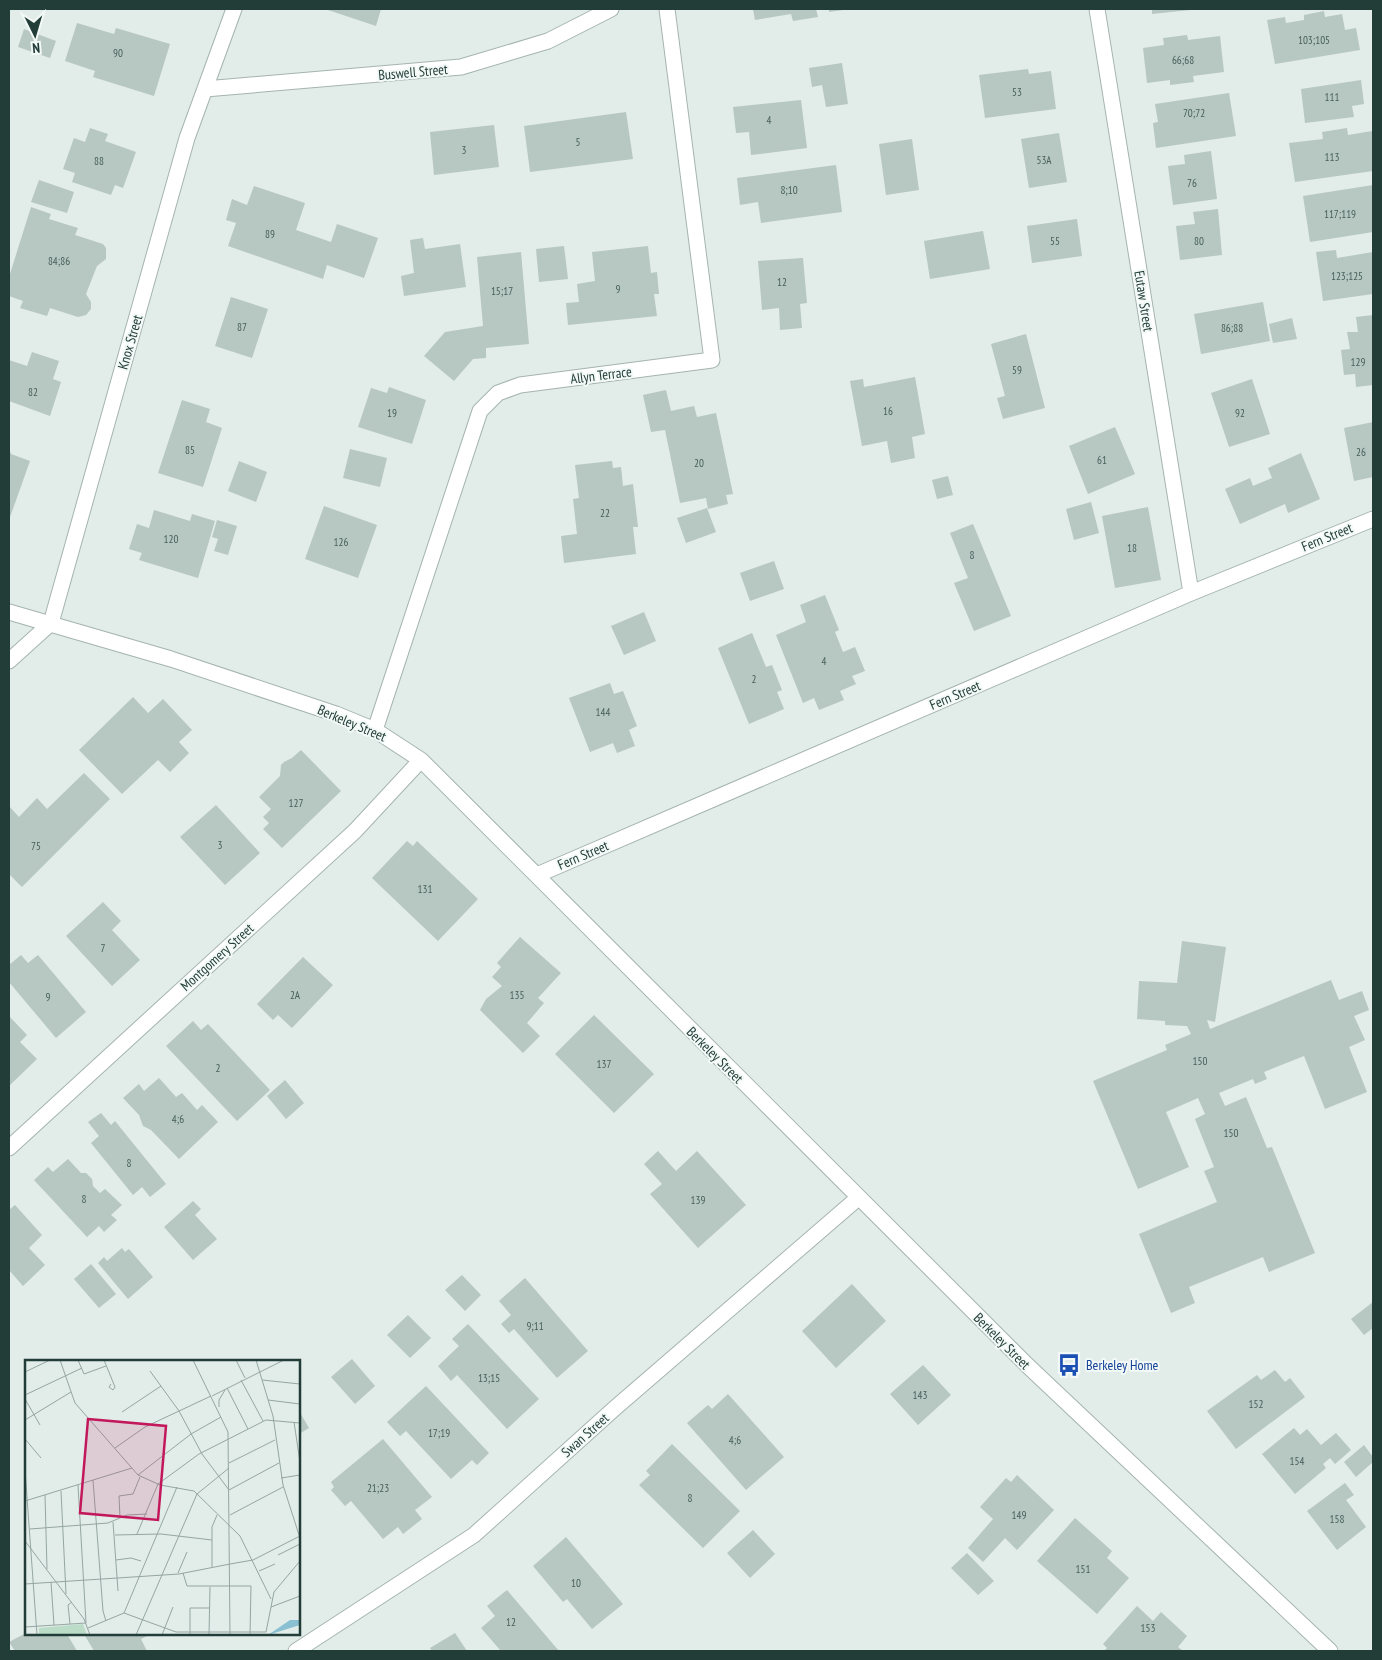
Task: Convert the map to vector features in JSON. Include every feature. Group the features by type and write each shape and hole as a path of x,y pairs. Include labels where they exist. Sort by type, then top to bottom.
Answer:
{"street":[{"name":"Knox Street","path":"51,623 187,138 234,9"},
{"name":"Buswell Street","path":"205,89 461,67 548,41 611,9"},
{"name":"Allyn Terrace","path":"374,730 480,411 498,393 520,385 712,360 667,9"},
{"name":"Eutaw Street","path":"1097,9 1191,594"},
{"name":"Fern Street","path":"537,875 1191,594 1373,519"},
{"name":"Berkeley Street","path":"9,612 171,659 336,714 374,730 421,760 1028,1366 1330,1651"},
{"path":"9,661 51,623"},
{"name":"Montgomery Street","path":"9,1148 355,831 421,760"},
{"name":"Swan Street","path":"296,1651 474,1535 615,1408 858,1198"}],"building":[{"path":"325,9 381,9 376,26"},
{"path":"753,9 816,9 818,17 793,21 791,14 755,20"},
{"path":"829,9 843,9 843,10 829,12"},
{"path":"1152,9 1190,9 1190,10 1152,14"},
{"path":"1324,11 1325,17 1342,14 1345,30 1356,28 1360,50 1275,64 1267,20 1285,17 1286,23 1304,20 1304,15"},
{"path":"77,23 114,34 116,28 170,44 154,96 93,77 95,71 65,61"},
{"path":"24,29 56,41 50,58 18,47"},
{"path":"1187,35 1188,40 1220,36 1224,72 1193,76 1194,82 1170,85 1170,80 1147,83 1143,48 1164,45 1163,38"},
{"path":"842,63 848,104 826,107 822,85 812,87 809,68"},
{"path":"1028,69 1029,74 1051,71 1056,109 985,118 979,75"},
{"path":"1361,80 1364,104 1352,106 1354,117 1305,123 1301,89"},
{"path":"1229,93 1236,136 1156,148 1153,123 1158,122 1155,104"},
{"path":"801,100 807,148 751,155 749,132 736,133 733,107"},
{"path":"626,112 633,159 530,172 524,126"},
{"path":"494,125 499,167 434,175 430,132"},
{"path":"90,128 108,134 105,141 136,152 123,188 115,185 111,195 72,182 75,173 63,169 74,138 85,142"},
{"path":"1347,128 1348,135 1372,131 1373,171 1295,182 1289,143 1323,139 1322,132"},
{"path":"1059,133 1067,182 1029,188 1021,139"},
{"path":"912,139 919,190 886,195 879,144"},
{"path":"1211,151 1217,199 1173,205 1168,166 1185,164 1184,155"},
{"path":"836,165 842,212 761,223 758,202 740,205 737,178"},
{"path":"39,180 74,192 67,213 31,202"},
{"path":"1373,185 1373,232 1310,242 1303,196"},
{"path":"254,186 305,203 296,230 331,242 337,224 378,238 364,278 327,265 323,279 228,246 236,223 226,220 232,199 247,205"},
{"path":"31,207 51,214 49,219 78,228 75,235 103,244 106,248 106,259 97,266 86,294 91,302 91,309 86,315 78,317 50,308 47,316 20,308 23,301 9,296 9,277"},
{"path":"1218,209 1222,255 1180,260 1176,226 1195,224 1193,212"},
{"path":"1077,219 1082,256 1032,263 1027,226"},
{"path":"983,231 990,269 930,279 924,241"},
{"path":"423,238 425,249 460,244 466,287 404,296 401,276 414,273 410,240"},
{"path":"564,246 568,279 539,282 536,249"},
{"path":"648,246 651,273 657,272 659,294 654,294 657,316 568,325 566,303 579,302 577,284 595,281 592,252"},
{"path":"1336,250 1337,258 1373,252 1373,294 1323,301 1316,252"},
{"path":"521,252 529,344 486,348 486,358 473,359 454,381 424,356 445,332 483,326 477,257"},
{"path":"803,258 807,303 800,304 802,328 780,330 779,308 762,310 758,261"},
{"path":"231,297 268,309 252,358 215,346"},
{"path":"1263,302 1270,341 1201,354 1194,314"},
{"path":"1373,315 1373,385 1356,387 1355,374 1344,375 1341,350 1350,349 1347,332 1358,332 1356,317"},
{"path":"1292,318 1297,339 1273,343 1269,324"},
{"path":"1026,334 1045,408 1003,419 997,398 1005,396 991,344"},
{"path":"32,352 59,361 53,379 61,382 50,416 9,401 9,360 27,366"},
{"path":"915,377 925,434 912,437 915,458 891,463 887,441 862,446 850,381 863,379 864,387"},
{"path":"1252,379 1270,434 1229,447 1211,393"},
{"path":"389,387 426,400 412,444 358,427 371,388 387,393"},
{"path":"666,390 671,411 694,406 697,417 716,413 733,494 726,495 728,504 708,509 706,498 680,503 665,430 651,432 643,395"},
{"path":"182,400 210,409 206,422 222,428 203,487 158,473"},
{"path":"1373,422 1373,477 1354,481 1344,428"},
{"path":"1115,427 1135,474 1088,494 1069,446"},
{"path":"9,448 11,454 30,461 9,520"},
{"path":"350,449 387,458 380,487 343,478"},
{"path":"1301,453 1320,499 1288,513 1285,504 1240,524 1225,489 1250,478 1253,486 1272,478 1268,468"},
{"path":"239,461 267,472 256,502 228,491"},
{"path":"612,461 613,468 621,467 623,486 633,484 638,527 633,527 636,554 564,563 561,536 577,534 573,499 579,498 575,465"},
{"path":"948,476 953,495 937,499 932,480"},
{"path":"1091,502 1099,533 1074,540 1066,509"},
{"path":"324,506 377,525 358,578 305,559"},
{"path":"1148,507 1161,580 1115,588 1102,516"},
{"path":"707,508 716,532 686,543 677,518"},
{"path":"154,510 190,521 192,514 215,521 198,578 139,560 142,553 129,549 137,524 149,528"},
{"path":"217,520 237,526 228,555 214,551 218,539 212,537"},
{"path":"973,524 1011,616 974,631 954,583 968,578 950,533"},
{"path":"774,561 784,589 750,601 740,573"},
{"path":"825,595 839,630 835,632 843,652 855,647 865,671 852,676 856,684 840,691 844,700 819,710 814,698 803,703 776,635 806,622 800,605"},
{"path":"644,612 656,641 624,655 611,626"},
{"path":"752,633 766,667 772,665 782,690 777,692 784,709 749,724 718,648"},
{"path":"610,683 614,694 623,691 637,726 629,730 635,746 617,753 613,743 590,752 569,698"},
{"path":"133,697 148,713 163,699 192,730 179,742 189,753 170,772 158,760 122,794 79,750"},
{"path":"301,750 341,791 282,848 263,829 269,823 263,817 271,809 259,797 280,776 281,765"},
{"path":"84,773 110,799 22,887 9,874 9,806 19,817 37,798 47,809"},
{"path":"216,805 260,853 225,885 180,837"},
{"path":"407,841 413,846 417,841 478,899 438,941 372,878"},
{"path":"103,902 121,921 112,930 140,960 112,986 66,936"},
{"path":"520,937 561,973 538,998 544,1003 527,1023 540,1036 523,1053 480,1010 486,999 502,986 492,977 501,967 497,963"},
{"path":"1182,941 1226,947 1215,1022 1207,1020 1210,1029 1331,980 1339,1000 1362,991 1369,1010 1354,1016 1365,1040 1349,1047 1367,1092 1325,1109 1304,1056 1264,1072 1267,1079 1255,1084 1253,1079 1219,1093 1225,1106 1246,1097 1267,1148 1272,1147 1315,1253 1269,1272 1263,1257 1189,1287 1195,1303 1171,1313 1139,1234 1217,1202 1204,1171 1214,1167 1195,1119 1205,1114 1198,1098 1166,1112 1189,1167 1138,1189 1093,1081 1167,1050 1165,1045 1191,1034 1187,1026 1165,1025 1165,1021 1137,1019 1139,981 1177,983"},
{"path":"21,955 28,963 38,955 86,1012 56,1038 9,982 9,965"},
{"path":"303,957 333,985 292,1028 278,1015 273,1020 257,1004"},
{"path":"594,1015 654,1074 614,1113 555,1054"},
{"path":"9,1016 27,1035 20,1042 37,1059 9,1086"},
{"path":"193,1021 201,1030 208,1024 270,1090 237,1121 166,1046"},
{"path":"159,1078 176,1097 182,1093 197,1110 202,1105 218,1122 179,1159 151,1130 143,1126 139,1115 123,1098 139,1084 144,1091"},
{"path":"285,1080 304,1103 286,1119 267,1096"},
{"path":"101,1113 111,1125 115,1121 166,1184 150,1197 142,1187 133,1195 91,1143 99,1136 88,1122"},
{"path":"658,1151 676,1171 697,1151 746,1205 698,1248 650,1194 662,1184 644,1164"},
{"path":"68,1159 81,1173 86,1173 92,1179 93,1186 100,1193 105,1189 122,1205 111,1215 117,1220 104,1232 99,1226 87,1237 34,1180 48,1167 53,1172"},
{"path":"193,1201 201,1209 195,1215 217,1239 193,1260 164,1227"},
{"path":"15,1205 42,1235 29,1248 45,1265 23,1286 9,1270 9,1210"},
{"path":"122,1248 125,1252 129,1249 153,1277 128,1299 98,1263 104,1257 107,1261"},
{"path":"91,1264 116,1294 99,1308 74,1279"},
{"path":"462,1275 481,1295 465,1311 445,1290"},
{"path":"525,1278 588,1351 557,1378 514,1329 509,1333 501,1324 511,1315 499,1301"},
{"path":"852,1284 886,1321 836,1368 802,1331"},
{"path":"1373,1302 1373,1328 1364,1335 1351,1319"},
{"path":"408,1315 431,1338 410,1358 387,1335"},
{"path":"468,1324 539,1399 507,1429 457,1375 451,1381 438,1366 459,1346 452,1339"},
{"path":"352,1359 375,1386 355,1404 331,1377"},
{"path":"923,1365 951,1395 918,1425 890,1394"},
{"path":"1275,1370 1285,1382 1290,1378 1305,1397 1236,1449 1207,1411 1257,1375 1261,1380"},
{"path":"426,1386 489,1453 477,1465 472,1460 451,1479 406,1431 400,1436 387,1422"},
{"path":"728,1394 784,1457 746,1490 687,1423 708,1405 712,1409"},
{"path":"300,1413 309,1428 300,1433"},
{"path":"1294,1428 1300,1435 1307,1429 1321,1445 1336,1433 1351,1450 1335,1464 1330,1458 1323,1464 1326,1468 1295,1494 1262,1454"},
{"path":"383,1439 432,1497 415,1510 422,1519 403,1534 398,1527 383,1539 351,1501 345,1506 331,1490 334,1487 331,1482"},
{"path":"672,1444 740,1511 703,1548 639,1485 650,1475 646,1471"},
{"path":"1364,1445 1373,1457 1373,1462 1356,1477 1344,1462"},
{"path":"1017,1475 1054,1510 1017,1550 1005,1538 983,1562 968,1548 993,1519 980,1507 1006,1478 1011,1482"},
{"path":"1345,1483 1354,1495 1346,1500 1366,1527 1337,1550 1307,1511"},
{"path":"1075,1518 1112,1551 1107,1558 1129,1578 1097,1614 1037,1561"},
{"path":"753,1530 775,1554 750,1578 727,1553"},
{"path":"566,1537 623,1604 592,1629 567,1599 563,1602 533,1566"},
{"path":"967,1553 994,1581 978,1595 951,1568"},
{"path":"507,1590 559,1651 501,1651 481,1628 495,1616 487,1606"},
{"path":"1137,1606 1153,1621 1161,1612 1187,1636 1178,1647 1183,1651 1104,1651 1107,1648 1103,1644"},
{"path":"455,1633 467,1651 432,1651 430,1648"},
{"path":"25,1634 68,1635 77,1651 15,1651 9,1642"},
{"path":"85,1635 149,1635 141,1639 147,1651 94,1651"}],"place":[{"name":"Berkeley Home","path":"1069,1365"}]}
